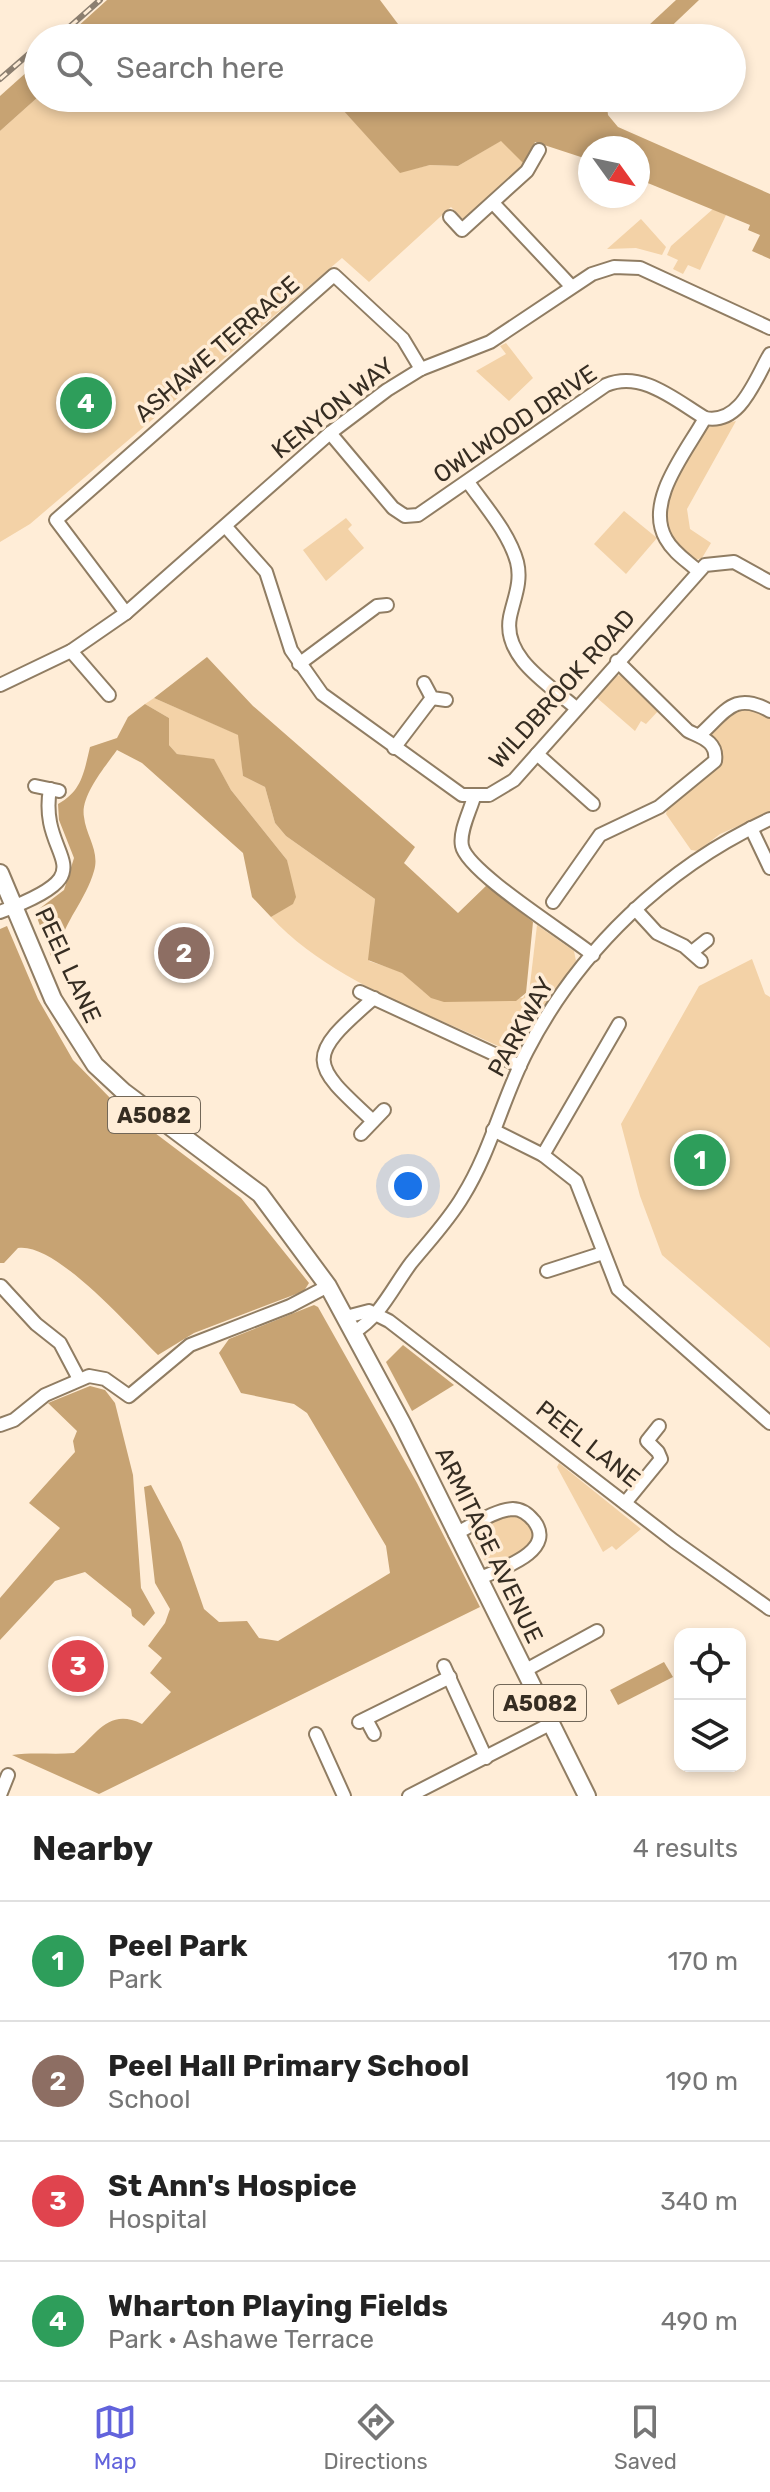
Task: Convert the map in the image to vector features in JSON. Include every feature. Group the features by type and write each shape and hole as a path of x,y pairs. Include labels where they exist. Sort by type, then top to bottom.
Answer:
{"main road":[{"name":"PEEL LANE","path":"0,873 7,910 58,1008 95,1065 141,1105 260,1194 328,1286 350,1324"},
{"name":"ARMITAGE AVENUE","path":"350,1324 587,1796"}],"street":[{"path":"450,217 462,230 532,166 539,150"},
{"path":"493,203 571,286"},
{"name":"KENYON WAY","path":"0,685 71,651 126,613 330,433 421,369 490,342 571,286 604,269 640,268 770,328"},
{"name":"ASHAWE TERRACE","path":"126,613 56,520 334,275 403,339 421,369"},
{"path":"770,354 736,410 724,418 705,418 663,494 659,512 666,539 697,570 712,562 727,561 770,582"},
{"name":"OWLWOOD DRIVE","path":"330,433 393,508 405,516 418,515 613,382 631,380 648,385 705,418"},
{"path":"468,482 508,541 517,562 518,583 509,628 513,646 523,662 576,708"},
{"path":"226,527 266,572 280,633 322,694 445,785 474,797 462,839 466,854 516,899 593,955"},
{"name":"WILDBROOK ROAD","path":"474,797 503,789 697,570"},
{"path":"299,664 380,602"},
{"path":"71,651 105,695"},
{"path":"553,902 569,889 600,835 648,814 712,766 716,755 701,734 688,731 617,661"},
{"path":"394,748 439,699 424,683"},
{"path":"701,734 736,703 751,701 770,711"},
{"path":"537,754 584,788 593,804"},
{"path":"7,910 48,892 61,876 63,856 47,816 55,790 35,786"},
{"name":"PARKWAY","path":"378,1315 386,1296 464,1194 520,1066 552,1007 593,955 635,909 697,860 770,819"},
{"path":"751,828 770,868"},
{"path":"635,909 657,933 696,956 707,940"},
{"path":"360,992 520,1066"},
{"path":"373,1121 327,1078 323,1059 330,1042 374,998"},
{"path":"543,1155 617,1023"},
{"path":"361,1134 384,1110"},
{"path":"493,1130 543,1155 576,1181 613,1282 623,1296 770,1423"},
{"path":"547,1271 603,1253"},
{"path":"1,1286 9,1303 60,1343 79,1379"},
{"path":"0,1425 9,1423 34,1402 79,1379 98,1376 129,1396 190,1345 290,1306 328,1286"},
{"path":"350,1324 363,1311 378,1315"},
{"name":"PEEL LANE","path":"378,1315 770,1609"},
{"path":"625,1503 659,1463 661,1455 647,1441 659,1426"},
{"path":"455,1534 512,1509 525,1513 537,1526 538,1542 529,1554 478,1579"},
{"path":"524,1671 597,1631"},
{"path":"374,1734 363,1720 447,1671 486,1758"},
{"path":"409,1796 437,1790 486,1758 550,1724"},
{"path":"316,1734 344,1796"},
{"path":"4,1794 8,1775"}],"shaded area":[{"path":"107,0 380,0 398,24 80,24"},
{"path":"676,0 699,0 674,24 650,24"},
{"path":"24,75 24,110 0,131 0,96"},
{"path":"24,110 24,112 345,112 400,172 430,165 458,166 502,140 525,165 464,220 451,207 369,282 342,258 30,524 0,542 0,131"},
{"path":"345,112 608,112 618,127 638,136 578,136 578,156 535,142 525,165 501,141 458,166 430,165 400,173"},
{"path":"650,141 770,194 770,259 752,251 760,235 748,230 750,225 650,184"},
{"path":"713,209 726,215 700,270 688,265 683,274 673,269 678,260 667,255 671,246"},
{"path":"641,219 666,247 662,255 636,248 607,249"},
{"path":"506,343 533,378 509,401 476,371 506,354 500,346"},
{"path":"736,421 687,509 690,529 711,543 702,558 693,561 673,541 666,524 668,496 673,481 704,428"},
{"path":"624,511 657,538 626,574 594,544"},
{"path":"346,518 352,525 348,529 364,548 326,581 303,550"},
{"path":"207,657 253,706 415,847 404,863 458,913 487,885 533,922 526,993 516,1001 444,1002 431,998 402,973 368,960 375,899 286,836 275,823 265,787 243,776 238,735 154,698"},
{"path":"621,675 659,710 646,724 641,721 635,731 596,697 615,676"},
{"path":"154,698 239,735 243,776 265,787 275,823 286,836 375,899 369,961 402,972 423,991 523,998 526,993 517,1047 507,1050 351,978 295,940 271,917 292,904 287,860 231,790 214,760 177,754 169,745 169,718 145,704"},
{"path":"145,704 169,718 169,745 177,754 214,759 231,790 287,860 296,897 293,904 271,917 252,897 243,853 142,763 117,750 94,782 84,809 85,824 94,850 94,871 58,951 51,956 35,912 64,890 74,858 59,820 58,804 77,787 90,747 117,738 128,717"},
{"path":"748,707 770,717 770,812 720,834 698,851 691,850 666,814 668,807 716,769 722,754 711,733 734,711"},
{"path":"537,925 574,951 576,961 524,1036"},
{"path":"7,926 38,999 73,1060 114,1102 241,1198 309,1283 304,1291 194,1333 158,1355 92,1289 52,1258 34,1250 18,1248 4,1263 0,1263 0,929"},
{"path":"752,959 765,994 770,997 770,1348 662,1255 640,1196 621,1124 699,986"},
{"path":"314,1305 318,1307 417,1483 480,1607 99,1794 12,1755 74,1753 111,1721 120,1719 142,1724 171,1692 150,1673 162,1658 148,1646 165,1623 170,1609 155,1583 144,1487 151,1485 181,1542 204,1609 219,1622 247,1621 259,1638 278,1641 390,1573 386,1546 307,1413 294,1404 241,1393 219,1353 229,1339"},
{"path":"403,1345 454,1385 412,1411 386,1362"},
{"path":"90,1386 105,1390 115,1403 133,1475 141,1588 155,1613 144,1626 132,1616 131,1609 85,1572 55,1581 0,1640 0,1598 60,1528 29,1503 75,1452 73,1441 77,1431 48,1403"},
{"path":"559,1463 641,1529 616,1550 612,1546 603,1552 557,1467"},
{"path":"509,1514 526,1519 532,1530 532,1541 519,1554 489,1569 471,1533"},
{"path":"664,1662 673,1677 618,1705 610,1690"}],"railway":[{"path":"73,24 100,0"},
{"path":"0,79 24,58"}],"place":[{"name":"Wharton Playing Fields","path":"86,403"},
{"name":"Peel Hall Primary School","path":"184,953"},
{"name":"Peel Park","path":"700,1160"},
{"name":"St Ann's Hospice","path":"78,1666"}]}
